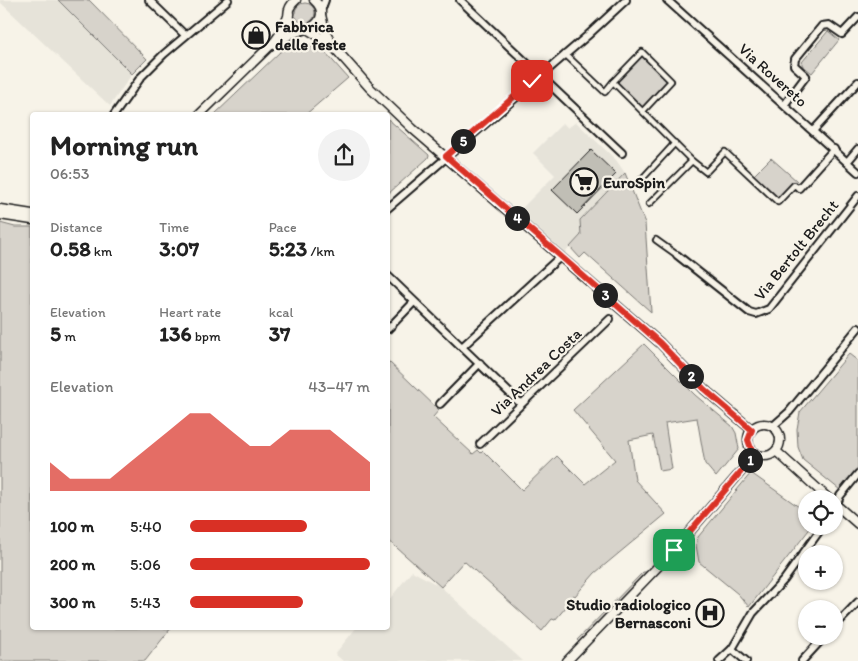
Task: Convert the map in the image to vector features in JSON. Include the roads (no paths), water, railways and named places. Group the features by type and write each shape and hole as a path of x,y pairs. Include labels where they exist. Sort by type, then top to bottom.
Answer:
{"street":[{"path":"150,0 186,34"},
{"path":"116,112 141,77 186,34 228,0"},
{"path":"286,0 290,20 295,26 306,29 333,46"},
{"path":"268,49 282,31 296,0"},
{"path":"314,0 319,5 325,31 333,46 370,88 413,129 660,343 704,389 752,430"},
{"path":"202,112 268,49 286,36 316,25 325,0"},
{"path":"460,0 622,152"},
{"path":"390,206 626,0"},
{"name":"Via Rovereto","path":"667,0 785,104 858,172"},
{"path":"785,104 806,76 794,65 794,59 816,32 822,26 829,24 842,34 858,17"},
{"path":"565,54 605,92 642,52 672,81 642,111"},
{"path":"614,82 692,161 706,172 725,152 778,202 794,185 800,188 834,150"},
{"path":"814,131 858,82"},
{"path":"641,180 675,143"},
{"path":"847,162 858,149"},
{"path":"650,204 692,161"},
{"name":"Via Bertolt Brecht","path":"656,240 749,312 763,313 769,310 858,196"},
{"path":"0,209 30,214"},
{"path":"0,215 30,220"},
{"path":"462,347 560,257"},
{"path":"390,278 521,404"},
{"path":"390,327 414,302"},
{"name":"Via Andrea Costa","path":"480,444 610,319"},
{"path":"772,427 789,412 858,328"},
{"path":"440,404 480,363"},
{"path":"762,425 772,427 779,436 779,446 776,451 766,456 756,454 752,451 748,440 752,430 762,425"},
{"path":"776,451 819,490"},
{"path":"568,661 679,545 756,454"},
{"path":"843,492 858,474"},
{"path":"843,513 858,524"},
{"path":"719,661 732,649 753,613 784,580 816,535"},
{"path":"843,618 858,602"},
{"path":"802,661 817,645"},
{"path":"732,649 746,661"}],"place":[{"name":"Fabbrica delle feste","path":"256,35"},
{"name":"EuroSpin","path":"584,182"},
{"name":"Studio radiologico Bernasconi","path":"710,613"}]}
